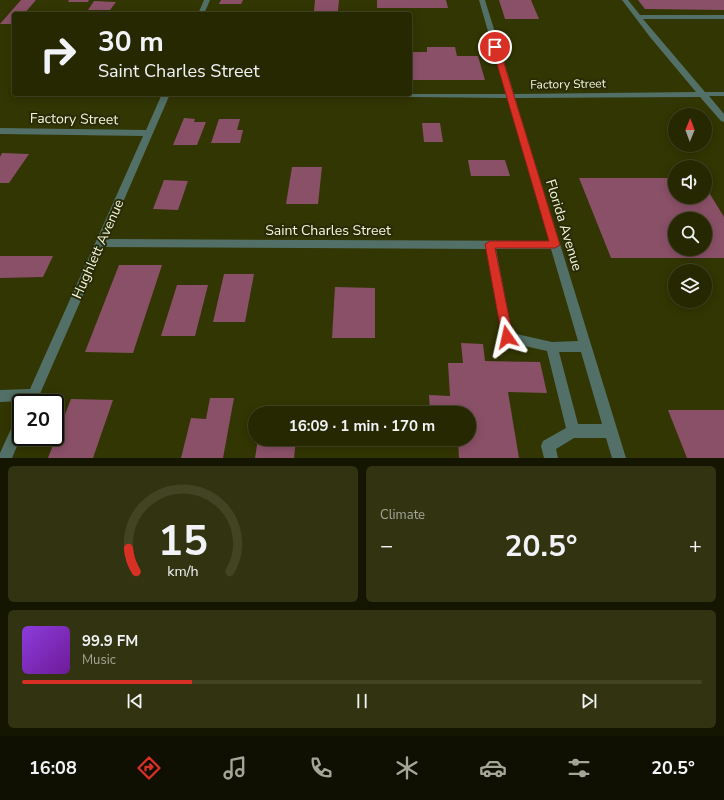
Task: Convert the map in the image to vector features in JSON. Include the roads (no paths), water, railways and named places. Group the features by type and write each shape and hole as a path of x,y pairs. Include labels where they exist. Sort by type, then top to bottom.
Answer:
{"street":[{"path":"202,12 207,0"},
{"name":"Florida Avenue","path":"482,0 619,458"},
{"path":"625,0 652,36 724,119"},
{"path":"638,17 724,17"},
{"name":"Factory Street","path":"412,95 510,96 724,94"},
{"name":"Hughlett Avenue","path":"34,394 165,96"},
{"name":"Factory Street","path":"0,131 148,133"},
{"name":"Saint Charles Street","path":"101,243 555,245"},
{"path":"490,244 507,337 552,347 586,346"},
{"path":"552,347 573,431"},
{"path":"0,396 12,397"},
{"path":"551,458 548,446 573,431 611,431"},
{"path":"5,458 12,443"}]}
